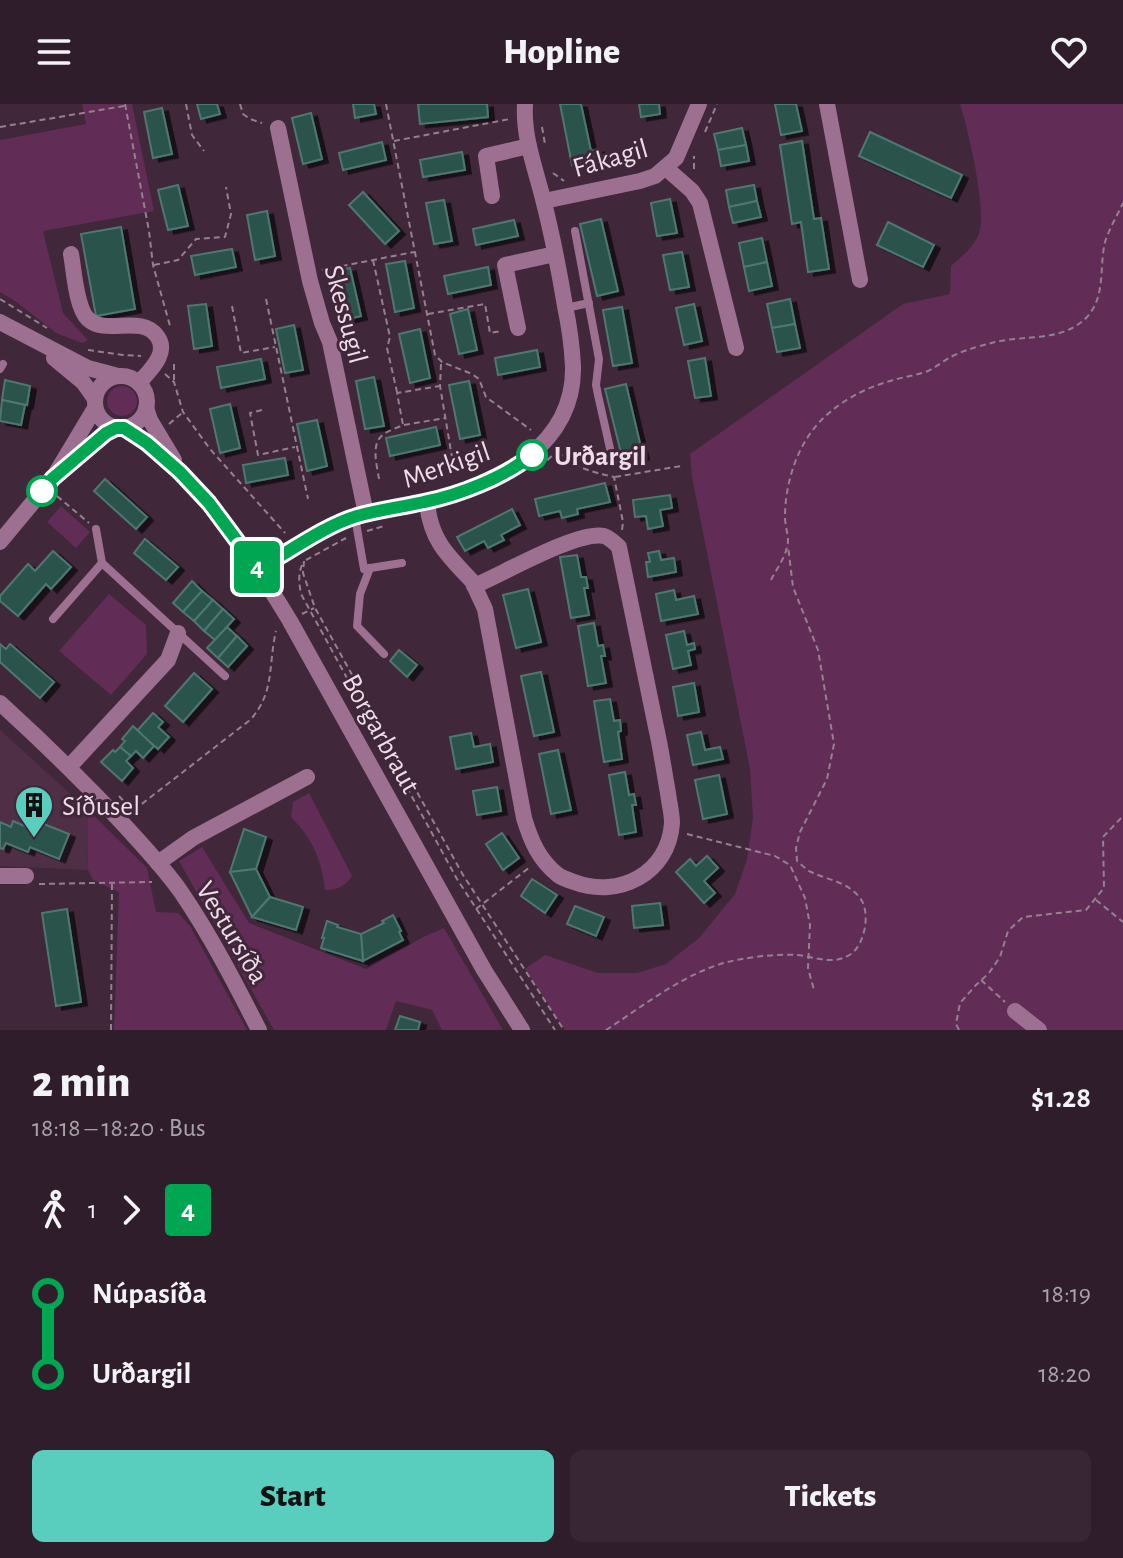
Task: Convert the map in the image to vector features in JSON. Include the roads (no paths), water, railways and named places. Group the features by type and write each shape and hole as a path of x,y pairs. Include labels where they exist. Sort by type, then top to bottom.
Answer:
{"street":[{"name":"Fákagil","path":"544,201 655,176 676,158 699,104"},
{"path":"827,104 860,280"},
{"name":"Merkigil","path":"258,569 300,554 334,526 361,516 455,494 504,473 525,461 546,441 563,414 573,368 566,308 544,201 537,145 524,110"},
{"name":"Skessugil","path":"278,128 309,273 330,342 361,516"},
{"path":"492,196 486,156 537,145"},
{"path":"666,168 692,191 700,203 736,348"},
{"path":"71,254 81,309 88,320 99,325 150,329 160,339 162,352 139,383"},
{"path":"518,328 505,265 555,254"},
{"path":"0,322 88,368 118,376"},
{"path":"35,341 83,382 103,421 120,428"},
{"path":"0,542 53,478 106,433 138,421 146,408 147,399 139,383 118,376 102,383 95,404 53,478"},
{"name":"Borgarbraut","path":"146,408 180,472"},
{"name":"Borgarbraut","path":"120,428 147,443 180,472 209,503 258,569 476,956 522,1030"},
{"path":"427,502 428,517 438,544 472,581 474,586 485,609 524,818 541,859 560,877 583,885 611,888 631,883 662,856 672,820 663,760 619,547 603,536 582,538 547,550 474,586"},
{"path":"69,767 168,660 178,633"},
{"name":"Vestursíða","path":"0,703 69,767 180,890 223,960 259,1030"},
{"name":"Vestursíða","path":"158,863 193,838 307,777"},
{"path":"0,876 31,880"},
{"path":"1015,1011 1039,1030"}],"lane":[{"path":"575,231 599,359 596,385 613,462"},
{"path":"566,308 589,303"},
{"path":"361,516 364,569 402,563"},
{"path":"96,529 102,563 225,676"},
{"path":"53,619 102,563"},
{"path":"370,568 360,594 357,626 384,654"}],"place":[{"name":"Urðargil","path":"532,455"},
{"name":"Síðusel","path":"34,839"}]}
